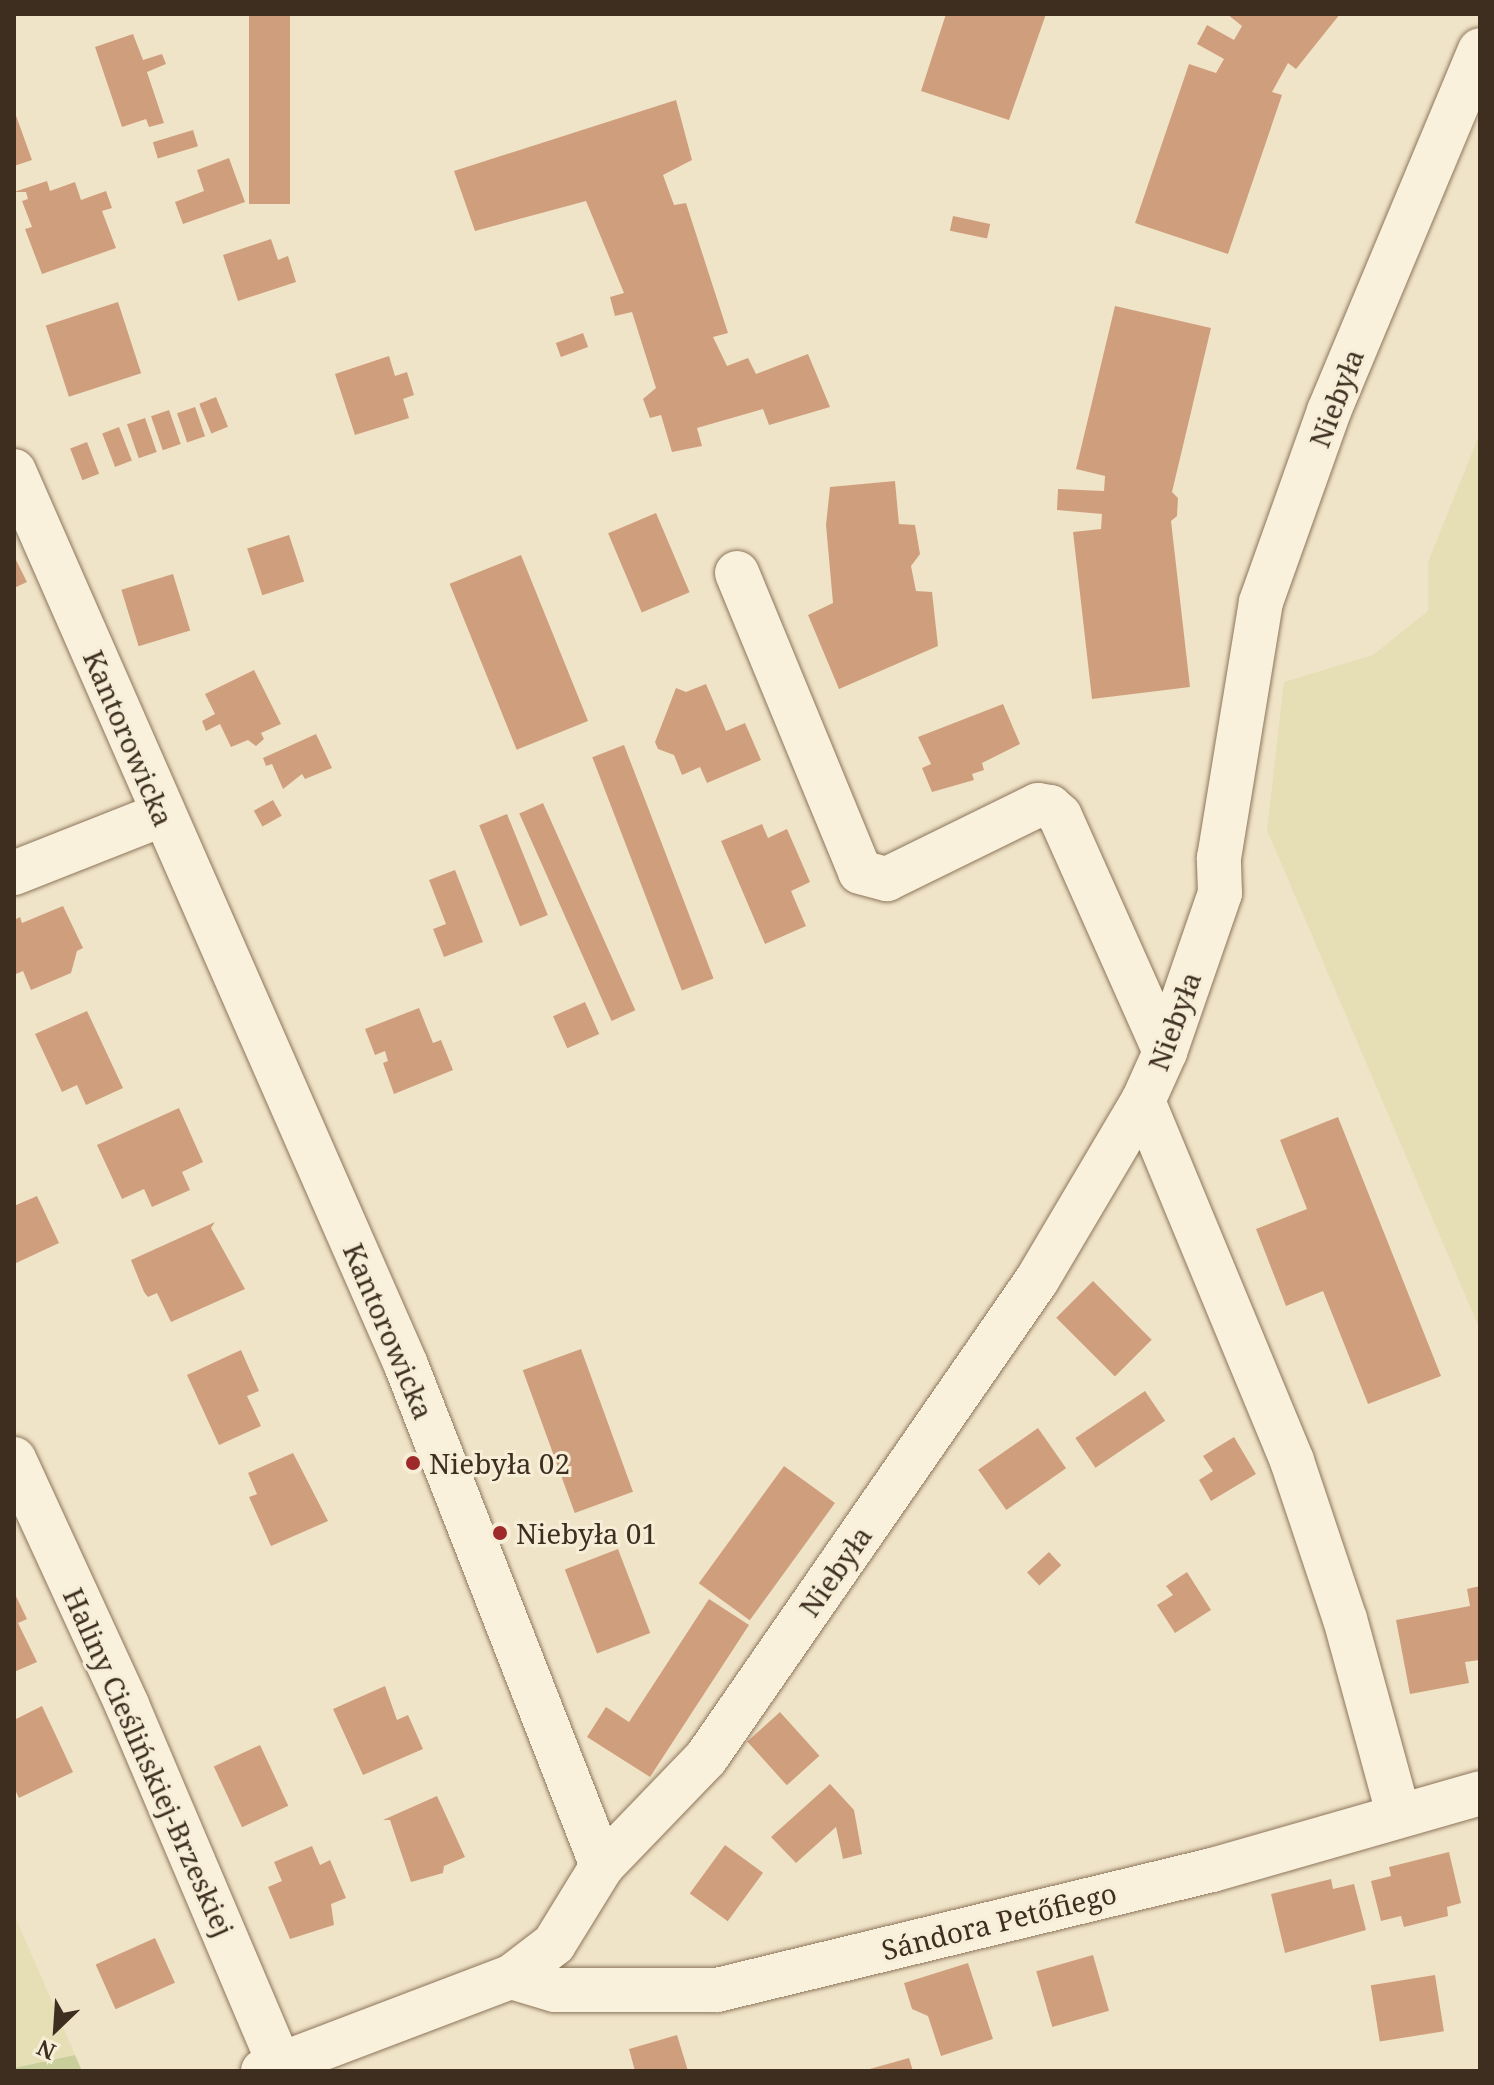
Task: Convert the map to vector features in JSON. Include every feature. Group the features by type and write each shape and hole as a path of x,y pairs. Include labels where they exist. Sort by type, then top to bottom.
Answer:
{"street":[{"name":"Niebyła","path":"602,1866 706,1758 1037,1280 1143,1101 1165,1052 1220,893 1219,858 1261,602 1329,411 1480,50"},
{"name":"Kantorowicka","path":"14,471 161,815 406,1365 602,1866"},
{"path":"737,573 860,872 887,879 1038,805 1050,807 1060,816 1165,1052"},
{"path":"14,873 161,815"},
{"path":"1143,1101 1292,1461 1345,1619 1398,1813"},
{"name":"Haliny Cieślińskiej-Brzeskiej","path":"14,1459 127,1705 271,2068"},
{"name":"Sándora Petőfiego","path":"511,1977 555,1990 717,1990 1212,1870 1398,1813 1480,1793"},
{"path":"271,2068 511,1977 554,1944 602,1866"}],"shaded area":[{"path":"1480,433 1480,1330 1267,830 1284,682 1373,655 1428,611 1428,562"},
{"path":"14,1914 75,2055 14,2068"}],"green space":[{"path":"75,2055 82,2071 14,2071 14,2068"}],"building":[{"path":"249,14 290,14 290,204 249,204"},
{"path":"946,14 1046,14 1009,120 921,91"},
{"path":"1227,14 1340,14 1296,69 1288,63 1272,92 1282,95 1228,254 1135,223 1189,64 1216,73 1224,59 1197,44 1207,25 1234,40 1242,26"},
{"path":"133,34 143,60 162,54 166,64 147,72 164,123 149,127 146,119 122,127 95,47"},
{"path":"676,100 692,160 663,175 674,205 686,203 728,333 713,337 727,366 748,358 756,374 808,354 830,407 769,425 763,409 697,428 702,446 672,452 661,415 650,418 643,399 656,388 632,312 615,316 610,297 624,293 586,201 475,231 454,171"},
{"path":"14,110 32,160 14,166"},
{"path":"193,130 198,146 158,159 153,142"},
{"path":"229,158 245,202 183,224 175,202 204,191 197,170"},
{"path":"47,181 50,191 75,182 81,200 106,191 112,208 102,211 116,248 42,274 25,229 32,227 22,201 28,199 26,192 14,192"},
{"path":"953,216 990,224 987,239 950,231"},
{"path":"271,239 278,260 288,256 296,282 238,301 223,255"},
{"path":"118,302 141,373 69,397 46,325"},
{"path":"1115,306 1211,328 1172,492 1178,498 1177,516 1171,521 1190,687 1092,699 1073,532 1101,529 1102,514 1057,510 1058,489 1104,491 1105,476 1076,469"},
{"path":"583,333 588,347 561,357 556,343"},
{"path":"389,356 395,376 407,372 414,395 403,399 409,418 355,435 335,374"},
{"path":"216,397 228,427 211,433 199,404"},
{"path":"195,407 205,436 187,442 177,413"},
{"path":"169,410 181,444 163,450 151,416"},
{"path":"145,418 157,452 139,458 127,424"},
{"path":"119,427 132,461 115,467 102,433"},
{"path":"87,442 99,474 82,480 70,448"},
{"path":"895,481 899,524 915,525 920,554 911,566 916,591 932,592 938,646 839,689 808,615 833,603 826,525 830,487"},
{"path":"656,513 690,592 642,612 608,533"},
{"path":"289,535 304,582 262,595 247,549"},
{"path":"521,555 588,721 517,750 450,584"},
{"path":"14,556 27,582 14,588"},
{"path":"173,574 190,630 139,646 121,590"},
{"path":"254,670 281,724 261,733 264,739 256,746 248,740 231,747 220,724 206,731 202,721 215,714 205,694"},
{"path":"706,684 726,731 745,723 761,760 707,783 700,767 682,775 674,755 658,749 655,742 676,688 686,692"},
{"path":"1003,704 1020,744 982,763 984,770 972,774 974,780 932,792 922,768 931,764 918,737"},
{"path":"316,734 332,768 305,779 302,774 283,789 272,764 266,766 263,758"},
{"path":"624,745 714,978 682,991 592,757"},
{"path":"273,800 282,816 262,826 254,811"},
{"path":"543,803 635,1010 612,1021 519,814"},
{"path":"507,814 548,915 520,926 479,825"},
{"path":"762,824 768,838 787,829 810,882 791,891 806,926 765,944 721,841"},
{"path":"455,870 483,942 444,957 433,929 446,924 429,880"},
{"path":"63,906 83,948 77,951 71,973 31,990 23,971 16,974 14,969 14,920 20,917 22,923"},
{"path":"585,1002 599,1034 567,1048 553,1016"},
{"path":"419,1008 433,1043 441,1040 453,1070 394,1094 383,1063 388,1061 385,1051 375,1055 365,1029"},
{"path":"87,1011 123,1088 86,1105 77,1085 62,1092 35,1034"},
{"path":"179,1108 203,1162 182,1172 190,1190 152,1207 144,1189 122,1199 97,1145"},
{"path":"1338,1117 1441,1376 1368,1404 1323,1291 1286,1306 1256,1229 1307,1209 1280,1140"},
{"path":"37,1196 59,1243 14,1264 14,1206"},
{"path":"215,1222 211,1228 245,1289 171,1322 157,1293 148,1297 144,1292 131,1260"},
{"path":"1093,1281 1152,1340 1115,1376 1056,1318"},
{"path":"581,1349 633,1492 575,1513 523,1370"},
{"path":"241,1350 259,1391 247,1396 261,1426 219,1445 187,1375"},
{"path":"1145,1391 1165,1421 1095,1468 1075,1438"},
{"path":"1038,1428 1066,1468 1006,1510 978,1470"},
{"path":"1234,1437 1256,1474 1211,1501 1199,1480 1213,1471 1203,1456"},
{"path":"293,1453 328,1521 271,1546 249,1497 257,1494 248,1473"},
{"path":"784,1466 835,1503 750,1620 699,1583"},
{"path":"618,1549 650,1633 597,1653 565,1569"},
{"path":"1049,1552 1061,1565 1039,1586 1027,1572"},
{"path":"1187,1572 1211,1610 1175,1633 1157,1605 1173,1595 1166,1586"},
{"path":"1480,1586 1480,1660 1465,1662 1469,1683 1410,1694 1396,1620 1470,1606 1467,1589"},
{"path":"14,1592 27,1619 18,1623 37,1662 14,1672"},
{"path":"709,1599 749,1625 650,1777 587,1737 606,1707 629,1722"},
{"path":"385,1686 397,1720 408,1715 423,1749 363,1775 333,1709"},
{"path":"42,1706 73,1772 19,1798 14,1788 14,1720"},
{"path":"780,1712 819,1756 787,1785 747,1741"},
{"path":"260,1745 288,1806 242,1827 214,1767"},
{"path":"830,1784 854,1810 862,1854 843,1859 836,1827 796,1863 771,1837"},
{"path":"437,1796 465,1857 444,1866 443,1873 411,1882 390,1820 383,1820"},
{"path":"725,1845 763,1873 728,1921 690,1894"},
{"path":"312,1846 320,1865 330,1860 346,1898 331,1904 334,1925 290,1939 268,1887 282,1881 274,1862"},
{"path":"1449,1852 1461,1903 1447,1907 1448,1916 1404,1927 1401,1916 1381,1921 1371,1881 1391,1876 1389,1867"},
{"path":"1331,1879 1333,1889 1354,1884 1366,1930 1285,1953 1271,1894"},
{"path":"155,1938 175,1983 116,2009 96,1964"},
{"path":"1093,1955 1109,2011 1052,2027 1036,1971"},
{"path":"968,1963 993,2039 941,2056 928,2016 912,2009 904,1983"},
{"path":"1435,1975 1444,2031 1380,2041 1371,1985"},
{"path":"677,2035 688,2071 635,2071 629,2049"},
{"path":"909,2058 913,2071 866,2071 866,2070"}],"place":[{"name":"Niebyła 02","path":"413,1463"},
{"name":"Niebyła 01","path":"500,1533"}]}
